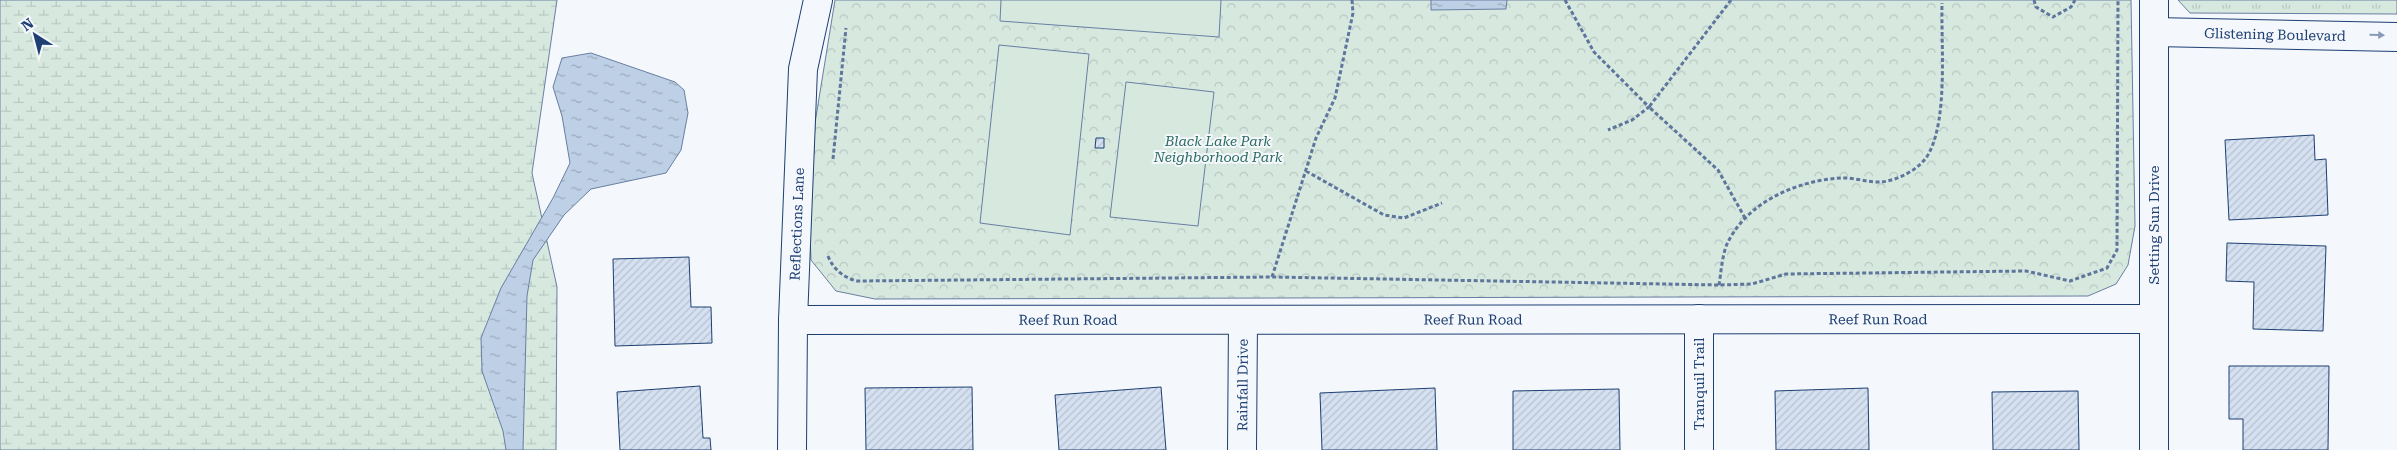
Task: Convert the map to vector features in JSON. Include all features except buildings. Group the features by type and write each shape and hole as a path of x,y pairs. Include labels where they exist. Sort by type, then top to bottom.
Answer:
{"street":[{"name":"Reflections Lane","path":"792,450 793,320 803,70 818,0"},
{"name":"Setting Sun Drive","path":"2154,0 2154,450"},
{"name":"Glistening Boulevard","path":"2154,32 2397,37"},
{"name":"Tranquil Trail","path":"1699,319 1699,450"},
{"name":"Reef Run Road","path":"793,320 2154,319"},
{"name":"Rainfall Drive","path":"1242,450 1243,320"}],"path":[{"path":"1272,277 1316,138 1335,98 1352,13 1352,0"},
{"path":"1565,0 1594,52 1718,170 1745,218"},
{"path":"1608,130 1632,120 1650,107 1730,0"},
{"path":"2034,0 2036,7 2053,17 2071,7 2075,0"},
{"path":"827,251 831,265 848,279 857,281 1272,277 1719,285 1752,284 1786,274 2026,271 2070,281 2107,268 2117,250 2118,0"},
{"path":"1719,285 1727,245 1745,218 1770,198 1800,184 1841,178 1882,182 1910,173 1929,154 1940,115 1942,3"},
{"path":"832,166 847,20"},
{"path":"1306,171 1384,215 1404,218 1442,203"}],"green space":[{"path":"0,0 557,0 532,173 557,287 556,450 0,450"},
{"name":"Black Lake Park Neighborhood Park","path":"835,0 2131,0 2135,226 2128,265 2116,284 2088,296 875,299 836,291 811,260 810,236 815,123"},
{"path":"1001,0 1221,0 1219,37 1000,21"},
{"path":"2178,0 2397,0 2397,14 2190,13"},
{"path":"999,45 1089,54 1070,235 980,223"},
{"path":"1126,82 1214,92 1198,226 1110,217"}],"water":[{"path":"1431,0 1507,0 1506,9 1431,10"},
{"path":"591,53 675,82 684,90 688,113 681,150 666,173 591,189 564,215 533,260 527,296 523,450 506,450 503,431 482,371 481,338 501,288 553,198 570,163 562,116 553,87 562,58"}]}
